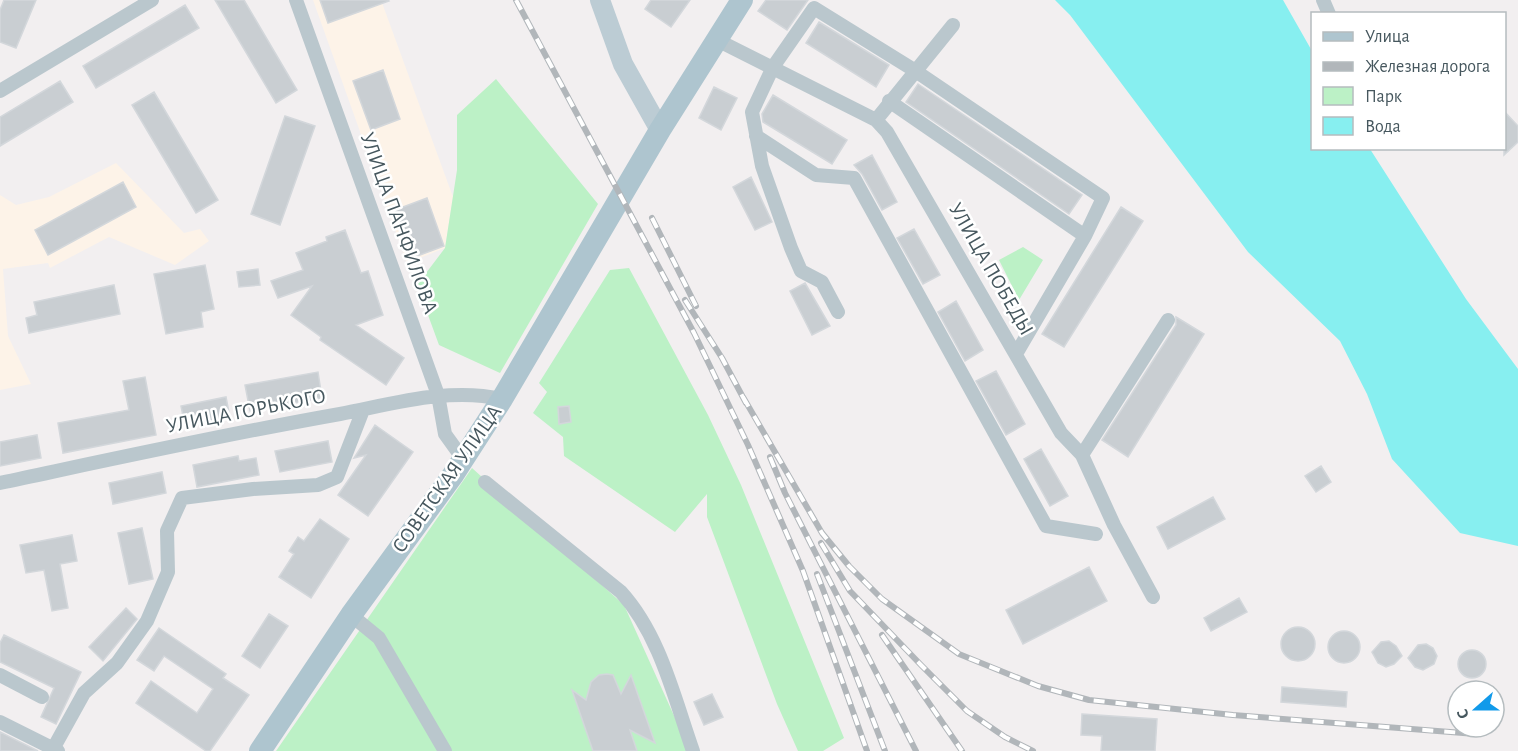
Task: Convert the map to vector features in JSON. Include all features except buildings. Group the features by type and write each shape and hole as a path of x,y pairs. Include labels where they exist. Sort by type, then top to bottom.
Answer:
{"main road":[{"path":"600,0 622,64 660,130"},
{"name":"СОВЕТСКАЯ УЛИЦА","path":"260,751 351,615 463,459 502,399 660,130 741,0"}],"street":[{"path":"0,91 152,0"},
{"name":"УЛИЦА ПАНФИЛОВА","path":"296,0 438,395 446,434 463,459"},
{"path":"838,312 822,282 801,271 762,166 752,112 773,67 817,4 1103,198 1085,236 1016,354"},
{"path":"876,120 914,70 953,25"},
{"name":"УЛИЦА ПОБЕДЫ","path":"717,40 876,120 888,132 1061,433 1082,456 1114,525 1153,597"},
{"path":"889,101 1085,236"},
{"path":"756,136 816,175 854,178 1046,526 1096,534"},
{"path":"762,166 792,159"},
{"path":"1082,456 1168,320"},
{"name":"УЛИЦА ГОРЬКОГО","path":"0,483 247,430 438,395 477,393 502,399"},
{"path":"0,722 56,750 84,693 117,663 147,621 168,572 167,531 182,498 253,489 318,485 337,477 363,410"},
{"path":"484,482 621,592 639,612 652,638 693,751"},
{"path":"351,615 379,638 445,751"},
{"path":"0,675 42,697"}],"shaded area":[{"path":"313,0 381,0 453,197 445,248 407,263"},
{"path":"116,163 184,233 200,229 209,241 175,265 109,237 50,268 48,263 3,269 8,336 31,384 0,390 0,195 16,205 49,197"}],"green space":[{"path":"496,79 598,204 500,373 439,345 417,285 445,248 457,170 457,115"},
{"path":"1023,247 1043,260 1019,300 999,260"},
{"path":"629,268 708,415 741,485 844,738 823,751 798,751 777,704 707,517 707,494 675,532 564,456 563,437 533,413 547,392 539,383 610,270"},
{"path":"472,468 624,605 690,751 276,751"}],"water":[{"path":"1055,0 1283,0 1311,49 1311,150 1371,150 1466,299 1518,369 1518,546 1460,533 1392,459 1367,394 1340,341 1248,252 1070,15"}],"railway":[{"path":"516,0 694,333 748,445 803,571 867,751"},
{"path":"652,218 696,306"},
{"path":"685,300 722,358 746,403"},
{"path":"743,397 822,533 849,566 882,599 959,654 1038,686 1089,700 1233,715 1446,732"},
{"path":"770,457 785,493 916,751"},
{"path":"821,543 850,591 967,711 1005,737 1033,751"},
{"path":"817,574 885,751"},
{"path":"882,635 962,751"}]}
